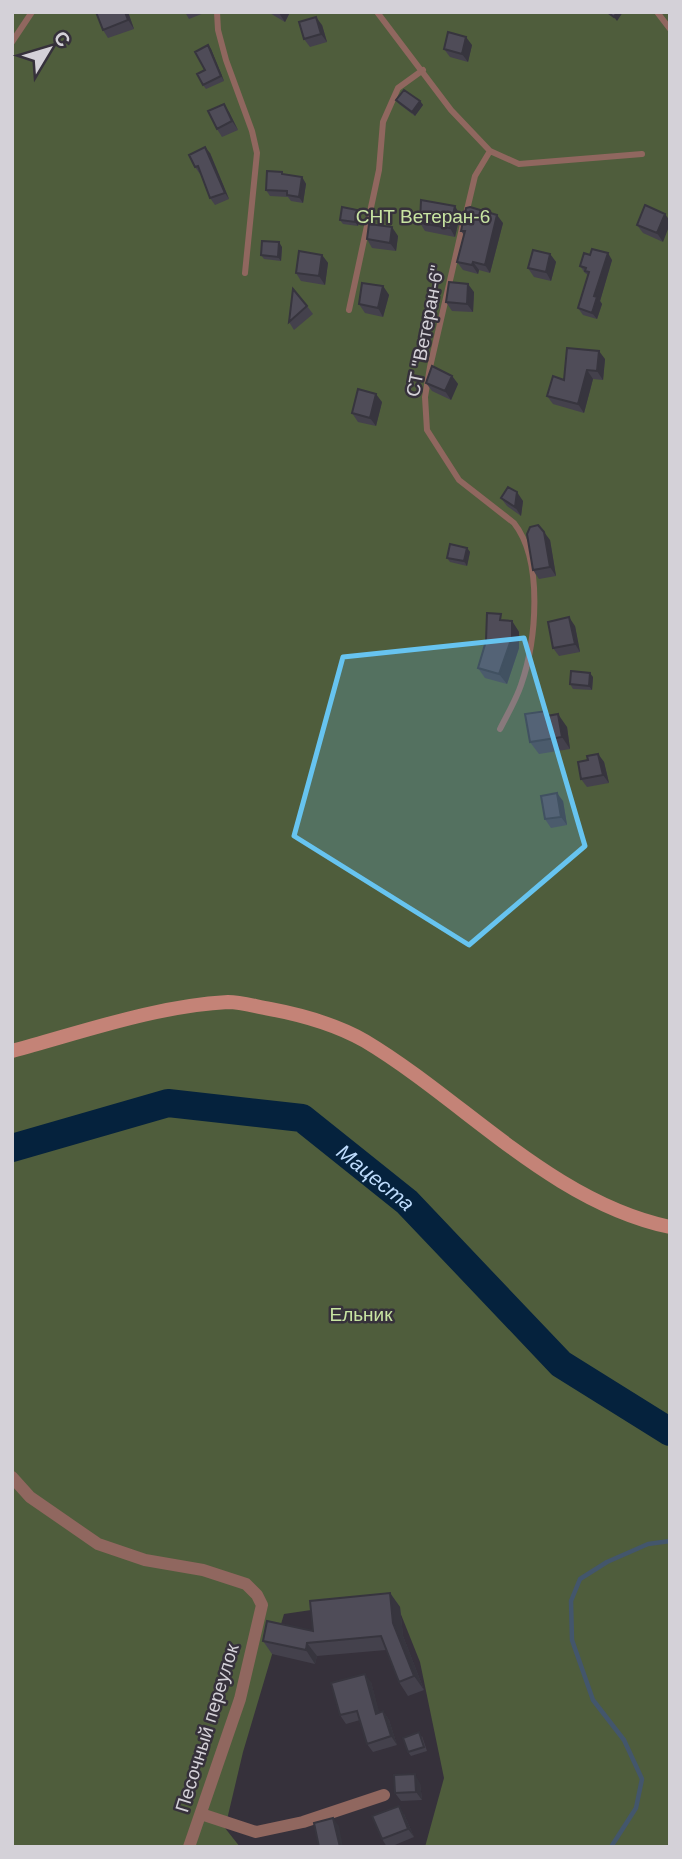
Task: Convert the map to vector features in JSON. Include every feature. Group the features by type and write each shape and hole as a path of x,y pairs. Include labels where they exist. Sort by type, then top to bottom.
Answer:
{"street":[{"path":"12,1051 160,1011 231,1002 301,1015 363,1040 428,1083 512,1149 602,1205 670,1227"},
{"name":"Песочный переулок","path":"12,1477 30,1497 98,1544 145,1560 203,1570 246,1584 262,1605 240,1699 189,1847"},
{"path":"201,1814 256,1832 303,1822 384,1795"}],"lane":[{"path":"12,42 32,12"},
{"path":"217,12 218,30 226,60 252,131 257,153 245,273"},
{"path":"377,12 451,110 490,150 519,164 642,154"},
{"path":"657,12 670,29"},
{"path":"349,310 379,170 383,122 398,88 423,70"},
{"name":"СТ \"Ветеран-6\"","path":"490,150 475,176 425,397 428,430 446,460 459,480 522,532 532,567 534,611 529,654 521,685 500,729"}],"highlighted area":[{"path":"524,638 585,846 469,945 294,836 343,657"}],"green space":[{"path":"12,12 670,12 670,1847 425,1847 444,1778 420,1662 400,1612 345,1605 284,1614 243,1752 225,1828 240,1847 12,1847"}],"building":[{"path":"96,12 125,12 128,20 103,30"},
{"path":"316,17 321,34 304,39 299,22"},
{"path":"448,32 466,37 462,54 444,49"},
{"path":"208,45 221,76 203,85 197,74 205,70 195,52"},
{"path":"404,90 420,101 412,112 396,100"},
{"path":"224,104 232,121 217,129 208,111"},
{"path":"205,147 225,193 210,198 198,166 195,167 189,155"},
{"path":"267,171 302,177 299,197 287,195 287,191 266,190"},
{"path":"421,200 455,206 450,228 420,223"},
{"path":"645,205 665,214 657,233 637,225"},
{"path":"342,207 357,210 355,222 340,220"},
{"path":"466,208 497,215 485,265 457,262 465,231 461,231"},
{"path":"369,224 392,227 390,243 367,239"},
{"path":"262,241 279,242 278,257 261,255"},
{"path":"592,249 608,253 594,296 597,297 592,313 578,308 589,272 580,266 584,253 590,255"},
{"path":"533,250 550,254 546,272 528,268"},
{"path":"299,251 322,255 319,276 296,273"},
{"path":"449,282 468,284 467,304 446,302"},
{"path":"362,283 383,286 378,308 359,304"},
{"path":"293,289 307,306 289,322"},
{"path":"567,348 599,351 597,371 587,370 578,404 547,396 553,376 564,380"},
{"path":"432,366 452,376 445,391 426,383"},
{"path":"358,389 376,394 370,418 352,413"},
{"path":"508,487 517,492 515,507 501,498"},
{"path":"538,525 544,532 550,567 533,570 527,534 530,527"},
{"path":"450,544 467,548 464,561 447,558"},
{"path":"487,613 501,614 500,620 512,621 512,637 499,674 478,668 486,641"},
{"path":"569,617 575,644 553,648 548,622"},
{"path":"571,671 590,673 589,686 570,684"},
{"path":"546,711 547,716 558,714 562,737 530,742 525,714"},
{"path":"598,754 603,775 581,779 578,762 588,760 587,756"},
{"path":"557,793 561,817 545,819 541,796"},
{"path":"390,1593 393,1623 414,1676 399,1682 381,1636 307,1643 306,1650 263,1641 267,1621 313,1631 310,1601"},
{"path":"365,1674 376,1714 383,1711 391,1736 367,1744 357,1711 340,1715 331,1683"},
{"path":"419,1732 424,1747 408,1752 403,1738"},
{"path":"415,1774 416,1792 395,1793 394,1775"},
{"path":"399,1806 408,1829 382,1839 372,1816"},
{"path":"333,1818 340,1847 319,1847 314,1823"}],"waterway":[{"name":"Мацеста","path":"12,1148 168,1103 302,1118 407,1202 561,1364 670,1432"},
{"path":"611,1847 636,1808 642,1779 624,1740 593,1700 572,1640 571,1601 580,1579 607,1562 648,1544 670,1541"}],"park label":[{"name":"СНТ Ветеран-6","path":"423,216"},
{"name":"Ельник","path":"361,1314"}]}
